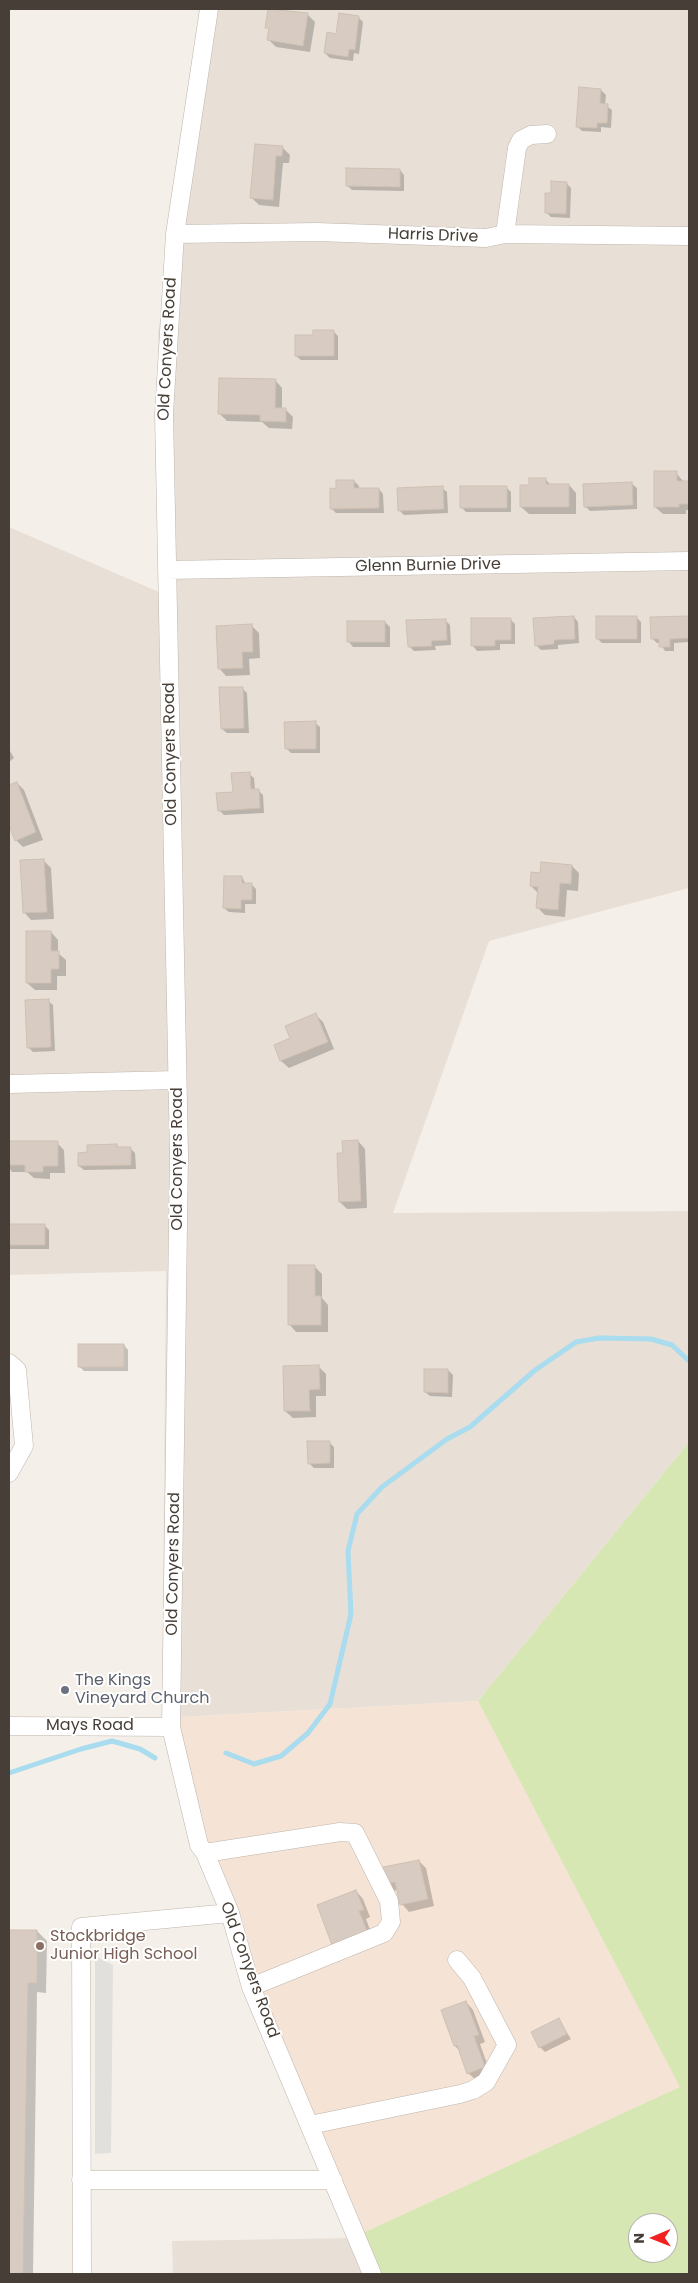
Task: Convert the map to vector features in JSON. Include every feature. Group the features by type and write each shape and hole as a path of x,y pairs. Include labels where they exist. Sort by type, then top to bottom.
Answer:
{"street":[{"name":"Old Conyers Road","path":"209,9 175,234 164,414 180,1154 171,1727 199,1845 205,1853 230,1913 251,1987 372,2274"},
{"path":"505,234 517,148 521,140 531,135 547,134"},
{"name":"Harris Drive","path":"175,234 317,232 486,238 505,234 689,236"},
{"name":"Glenn Burnie Drive","path":"167,570 689,561"},
{"path":"9,1084 177,1080"},
{"path":"9,1363 17,1370 24,1446 9,1473"},
{"name":"Mays Road","path":"9,1726 171,1727"},
{"path":"205,1853 340,1832 355,1833 389,1901 391,1922 384,1933 251,1987"},
{"path":"82,2274 81,1926 230,1913"},
{"path":"310,2125 460,2094 473,2090 486,2082 508,2045 472,1978 457,1960"},
{"path":"81,2180 333,2180"}],"shaded area":[{"path":"205,9 689,9 689,888 489,941 393,1213 689,1211 689,1442 478,1701 162,1718 166,1271 9,1275 9,527 168,596 158,334"},
{"path":"478,1701 681,2087 352,2238 162,1718"},
{"path":"95,1956 113,1965 111,2153 95,2154"},
{"path":"352,2238 368,2274 173,2274 172,2241"}],"green space":[{"path":"689,1442 689,2274 368,2274 352,2238 680,2087 478,1701"}],"building":[{"path":"268,9 308,13 303,46 267,40 269,28 265,28"},
{"path":"339,13 359,16 355,50 349,49 348,57 324,53 327,32 336,34"},
{"path":"579,87 601,89 600,103 608,104 607,123 597,123 597,128 576,127"},
{"path":"255,144 283,146 282,156 276,156 273,200 250,198"},
{"path":"346,168 400,169 400,187 346,186"},
{"path":"551,181 567,182 566,214 545,213 545,193 551,193"},
{"path":"313,330 334,330 334,356 295,356 295,335 313,335"},
{"path":"219,378 276,379 275,408 286,408 286,422 260,421 260,415 218,414"},
{"path":"654,471 677,471 677,481 689,481 689,504 679,504 679,507 654,507"},
{"path":"529,478 546,478 546,484 569,484 569,507 520,507 520,485 529,485"},
{"path":"336,480 354,480 354,488 379,488 379,508 330,509 330,488 336,489"},
{"path":"632,482 633,505 584,507 583,484"},
{"path":"443,486 444,509 398,511 397,488"},
{"path":"460,486 507,486 507,508 460,508"},
{"path":"574,616 575,639 554,640 554,644 535,646 533,618"},
{"path":"596,616 637,616 637,639 596,639"},
{"path":"689,616 689,638 670,639 670,647 659,647 659,639 651,639 650,617"},
{"path":"471,618 511,618 511,640 495,640 495,646 471,646"},
{"path":"446,619 447,640 431,641 432,646 408,647 406,620"},
{"path":"347,621 385,621 385,642 347,642"},
{"path":"252,624 253,652 242,652 243,668 218,669 216,626"},
{"path":"219,687 243,687 244,728 221,729"},
{"path":"316,721 316,749 285,749 284,722"},
{"path":"250,772 251,789 259,789 260,808 218,811 216,793 233,792 231,773"},
{"path":"17,782 36,832 15,841 9,825 9,785"},
{"path":"44,859 47,912 23,913 20,860"},
{"path":"541,862 572,865 571,884 560,883 558,910 536,908 538,887 530,886 531,872 540,873"},
{"path":"224,876 242,876 242,883 252,883 252,900 241,900 241,909 223,908"},
{"path":"26,931 51,931 51,951 59,951 59,969 51,969 51,983 26,983"},
{"path":"49,999 51,1047 27,1048 25,1000"},
{"path":"316,1013 328,1042 280,1061 274,1045 290,1038 285,1026"},
{"path":"358,1140 361,1201 339,1202 337,1153 343,1153 342,1141"},
{"path":"9,1141 58,1141 58,1166 43,1166 43,1172 25,1172 25,1165 9,1165"},
{"path":"117,1144 117,1147 131,1147 131,1165 78,1166 78,1153 87,1152 87,1145"},
{"path":"9,1224 45,1224 45,1245 9,1245"},
{"path":"288,1265 315,1265 315,1296 321,1296 321,1325 288,1325"},
{"path":"78,1344 124,1344 124,1367 78,1367"},
{"path":"319,1365 320,1389 309,1390 310,1411 284,1411 283,1366"},
{"path":"424,1369 448,1369 448,1393 424,1392"},
{"path":"307,1441 330,1441 330,1463 308,1464"},
{"path":"419,1860 428,1899 400,1905 395,1882 382,1885 378,1868"},
{"path":"356,1890 364,1910 359,1911 367,1931 332,1945 317,1905"},
{"path":"9,1930 37,1930 37,1983 28,1983 23,2274 9,2274"},
{"path":"466,2001 479,2035 474,2036 485,2067 467,2074 457,2045 454,2046 441,2010"},
{"path":"559,2018 567,2034 539,2048 531,2032"}],"waterway":[{"path":"226,1753 254,1764 281,1756 308,1733 330,1704 351,1614 348,1551 357,1514 382,1487 447,1439 470,1427 534,1371 576,1342 599,1338 651,1339 672,1345 689,1361"},
{"path":"9,1773 81,1749 112,1741 140,1749 155,1758"}],"place":[{"name":"The Kings Vineyard Church","path":"65,1690"},
{"name":"Stockbridge Junior High School","path":"40,1946"}]}
